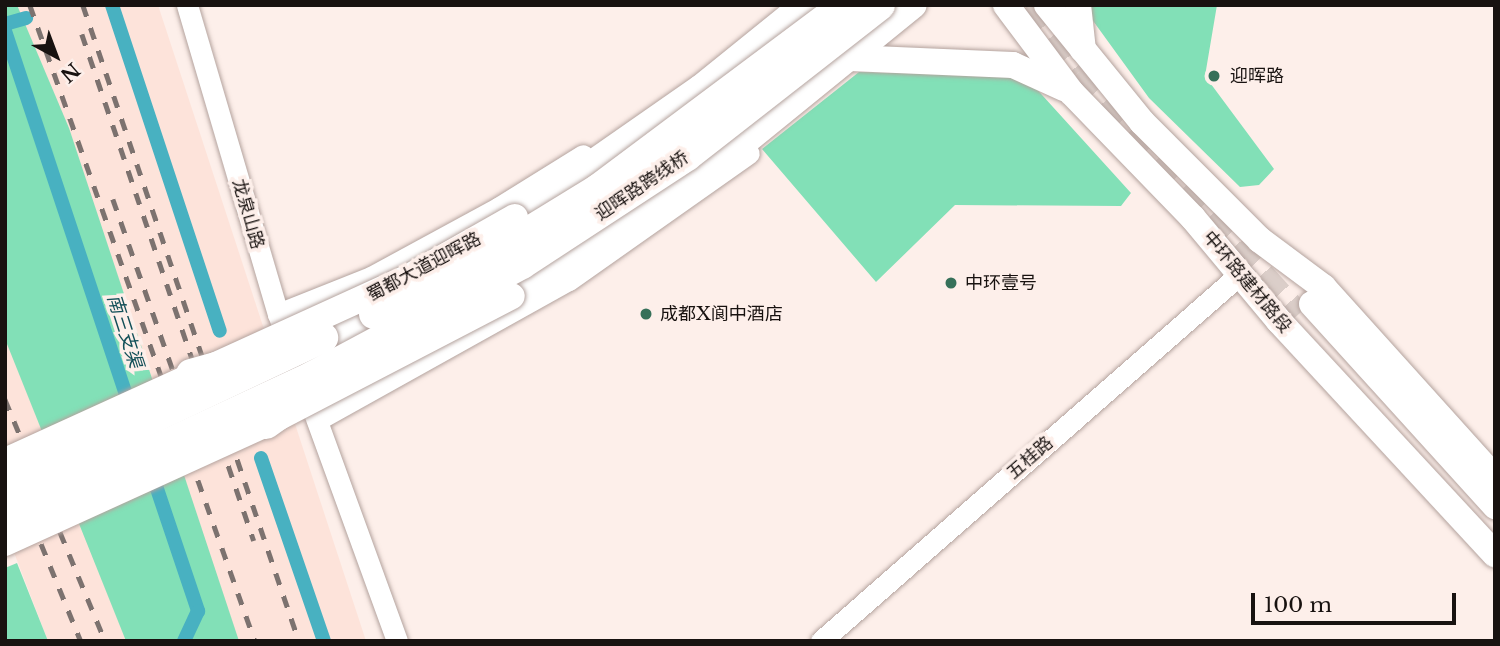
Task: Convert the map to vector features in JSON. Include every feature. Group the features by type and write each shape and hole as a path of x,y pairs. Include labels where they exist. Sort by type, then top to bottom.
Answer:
{"highway":[{"name":"迎晖路跨线桥","path":"379,327 598,189 844,5"},
{"name":"迎晖路跨线桥","path":"379,327 522,264 614,206 706,142 880,5"},
{"path":"266,424 479,240"},
{"path":"5,519 379,327 512,296"},
{"name":"蜀都大道迎晖路","path":"5,488 323,338 379,327"},
{"path":"191,374 323,338"}],"main road":[{"name":"蜀都大道迎晖路","path":"5,461 191,374 332,314 479,240 700,88 803,5"},
{"path":"5,543 266,424 551,274 739,148 914,5"},
{"name":"中环路建材路段","path":"1006,5 1071,92 1193,218 1239,275 1495,554"},
{"name":"中环路建材路段","path":"1047,5 1142,122 1260,240 1323,287 1495,478"},
{"path":"1078,5 1083,51"},
{"path":"850,58 1013,65 1071,92"},
{"path":"1495,506 1305,309 1472,507 1495,540"}],"street":[{"name":"龙泉山路","path":"187,5 278,314 397,641"},
{"path":"317,420 485,329 632,239 758,146 817,86 827,54 819,39 804,28 773,30"},
{"path":"278,314 393,265 498,208 622,128 700,88"},
{"name":"五桂路","path":"821,641 1239,275"}],"shaded area":[{"path":"5,5 158,5 366,641 48,641 5,529"}],"green space":[{"path":"5,5 17,5 69,128 239,641 126,641 5,339"},
{"path":"1091,5 1217,5 1205,76 1274,169 1259,185 1240,187 1149,98 1091,18"},
{"path":"859,72 1011,75 1033,85 1131,193 1121,206 955,205 876,282 762,149"},
{"path":"17,563 48,641 5,641 5,568"}],"waterway":[{"path":"112,5 220,331"},
{"path":"5,24 26,18"},
{"name":"南三支渠","path":"5,31 131,409"},
{"path":"261,458 324,641"},
{"name":"南三支渠","path":"151,471 198,611 184,641"}],"tunnel":[{"path":"1029,5 1078,73 1298,315"}],"railway":[{"path":"30,5 255,641"},
{"path":"83,5 299,641"},
{"path":"82,34 254,541"},
{"path":"113,199 201,450"},
{"path":"5,399 105,641"},
{"path":"5,455 81,641"}],"place":[{"name":"迎晖路","path":"1214,76"},
{"name":"中环壹号","path":"951,283"},
{"name":"成都X阆中酒店","path":"646,314"}]}
